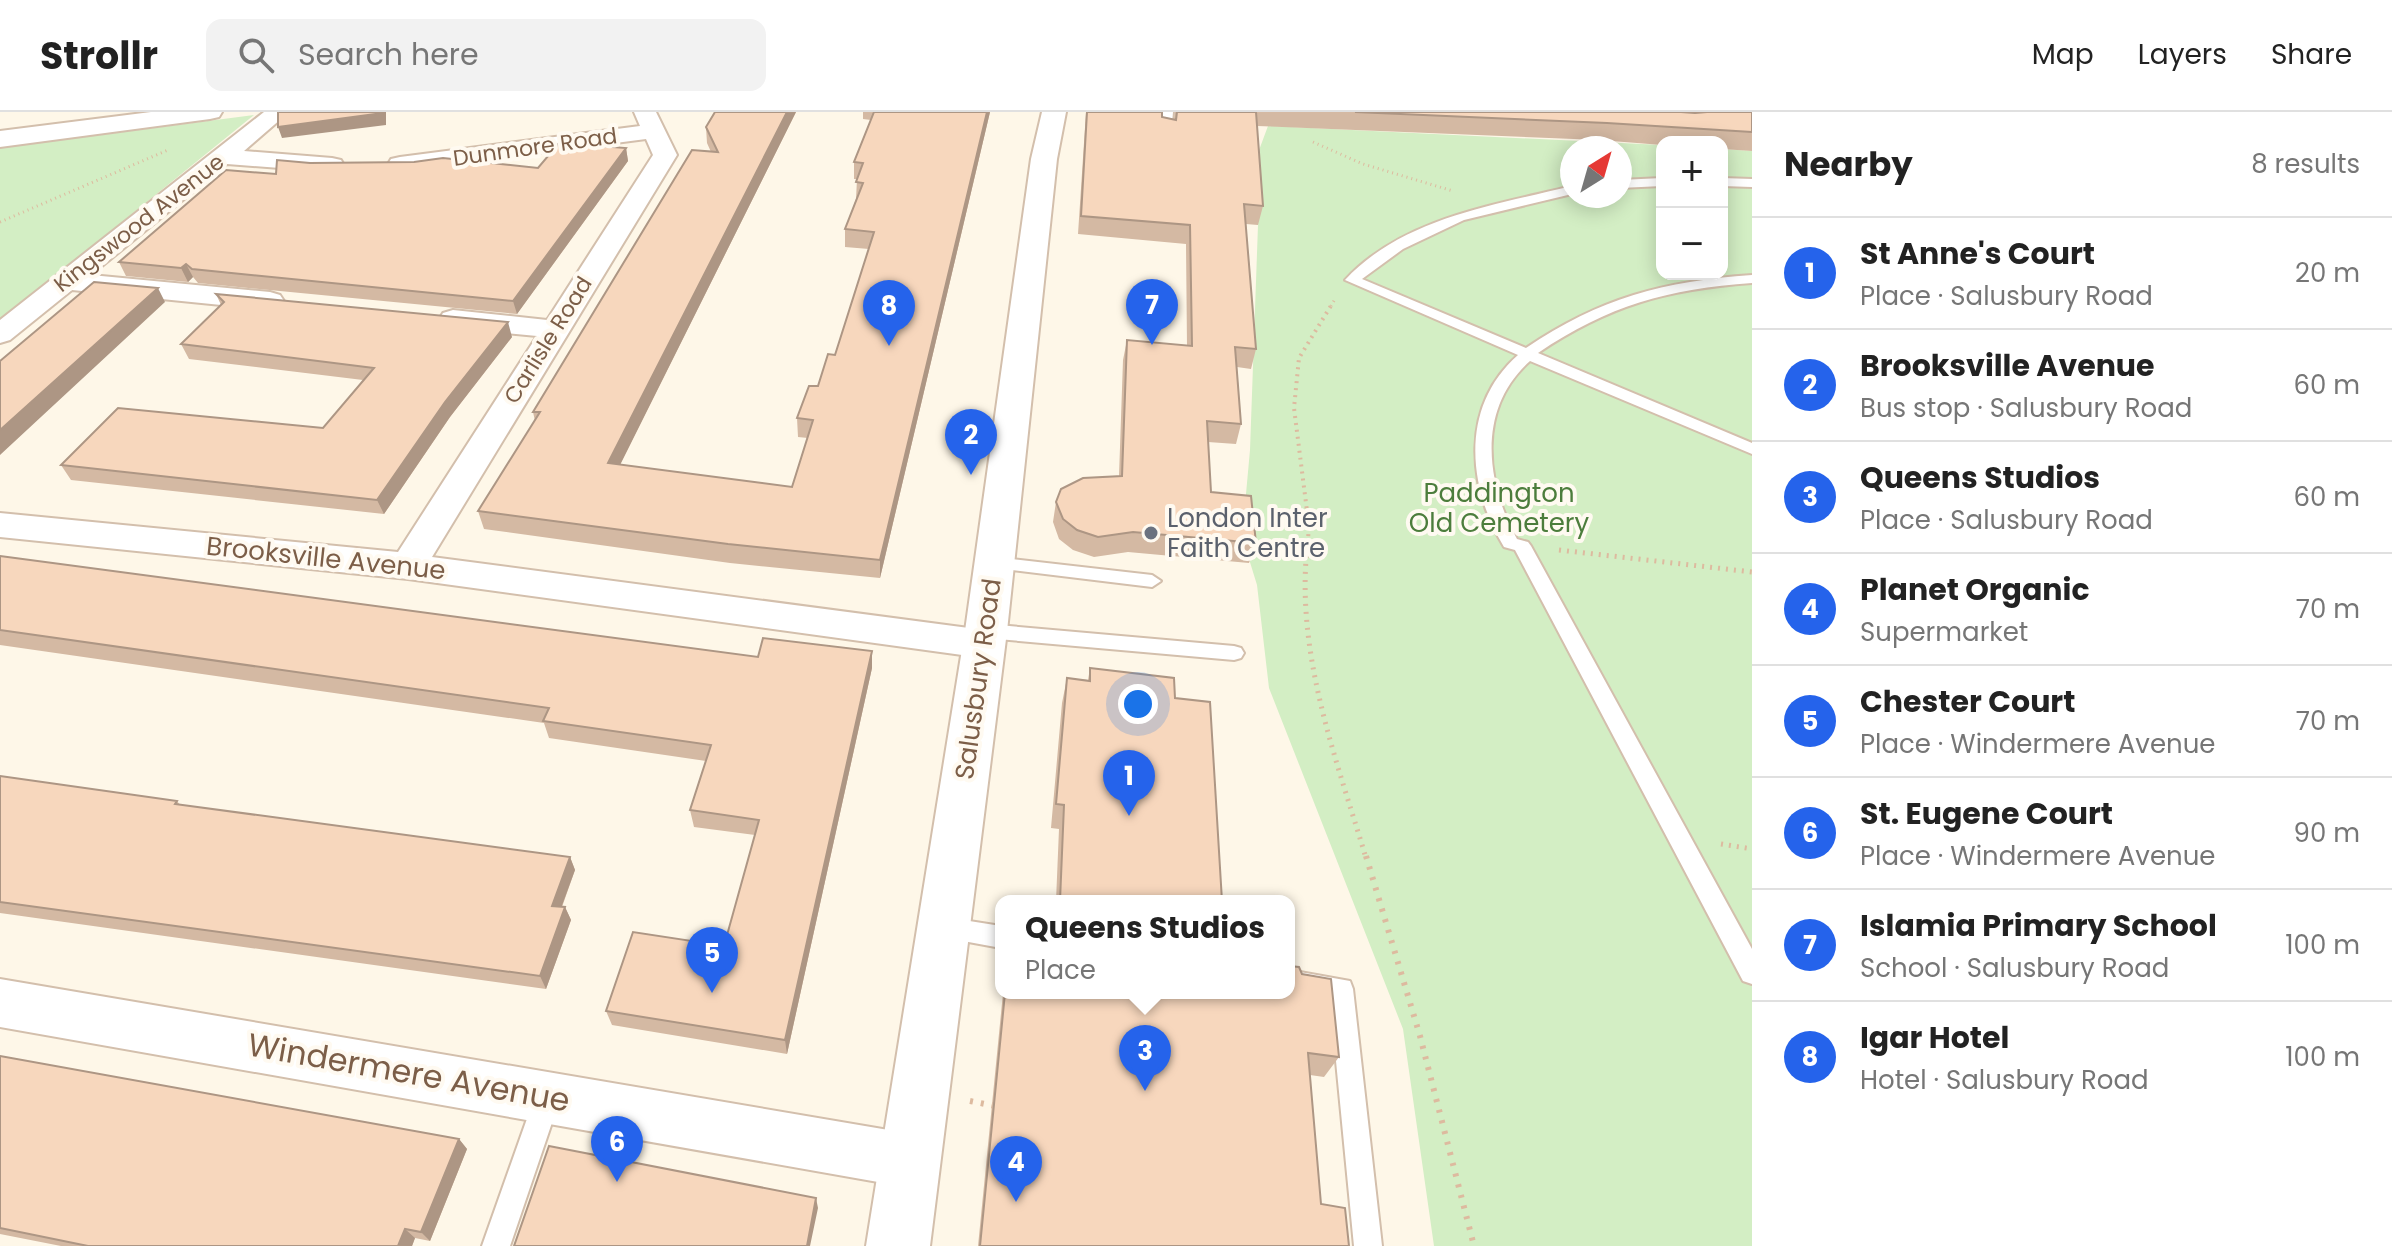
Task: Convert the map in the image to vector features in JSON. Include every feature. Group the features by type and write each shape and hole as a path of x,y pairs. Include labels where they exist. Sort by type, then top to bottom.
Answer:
{"street":[{"path":"0,139 210,112"},
{"name":"Kingswood Avenue","path":"0,334 278,112"},
{"name":"Salusbury Road","path":"898,1246 985,638 1044,159 1054,112"},
{"name":"Dunmore Road","path":"225,157 315,165 418,164 650,121"},
{"name":"Carlisle Road","path":"408,566 665,155 650,121"},
{"path":"63,281 300,304"},
{"path":"427,316 554,329"},
{"name":"Brooksville Avenue","path":"0,525 408,566 985,638"},
{"name":"Windermere Avenue","path":"0,1003 549,1095 912,1161"}],"lane":[{"path":"1167,112 1167,133"},
{"path":"1632,183 1656,182"},
{"path":"1728,182 1752,183"},
{"path":"1352,280 1398,246 1460,217 1560,193"},
{"path":"1752,279 1674,287 1631,300 1570,326 1529,356 1499,384 1488,409 1482,443 1485,477 1495,519 1510,543 1522,546 1752,973"},
{"path":"1352,280 1752,449"},
{"path":"994,563 1152,581"},
{"path":"985,638 1234,653"},
{"path":"944,928 995,936"},
{"path":"1295,982 1341,989 1368,1246"},
{"path":"496,1246 549,1095"}],"path":[{"path":"1313,142 1363,164 1504,205"},
{"path":"0,220 171,149"},
{"path":"1352,280 1314,330 1299,358 1294,408 1309,527 1304,576 1315,688 1420,1036 1474,1246"},
{"path":"1522,546 1752,572"},
{"path":"921,1093 1008,1108"}],"green space":[{"path":"254,115 0,321 0,148"},
{"name":"Paddington Old Cemetery","path":"1268,126 1560,140 1560,208 1632,208 1632,144 1656,145 1656,280 1728,280 1728,149 1752,151 1752,1246 1434,1246 1403,1029 1269,688 1257,585 1249,559 1244,516 1250,450 1258,225 1252,169"}],"building":[{"path":"278,112 383,112 383,113 278,127"},
{"path":"715,112 787,112 608,463 792,487 813,420 797,418 809,386 818,386 828,354 835,355 874,232 845,229 863,183 856,182 863,163 854,162 874,112 987,112 880,560 728,544 478,511 540,412 533,412 692,150 718,152 706,127"},
{"path":"1087,112 1162,112 1162,117 1176,120 1177,112 1256,112 1263,206 1244,204 1256,349 1235,347 1241,424 1207,421 1211,492 1251,496 1256,543 1133,532 1098,537 1077,530 1063,519 1056,502 1061,489 1083,478 1122,476 1127,340 1192,346 1190,225 1081,216"},
{"path":"1355,112 1752,112 1752,132 1607,123"},
{"path":"559,143 626,148 513,301 192,269 186,264 181,268 119,262 226,170 276,174 277,160 310,163 414,162 443,158 538,168"},
{"path":"94,282 158,288 0,430 0,361"},
{"path":"216,294 508,322 445,402 377,500 61,465 118,408 323,428 374,368 181,344 224,302"},
{"path":"0,556 758,657 763,638 872,651 785,1040 606,1011 633,932 724,946 759,820 690,810 711,745 543,721 549,708 0,630"},
{"path":"1090,668 1174,678 1175,698 1210,702 1222,895 1060,895 1064,805 1056,804 1067,678 1090,681"},
{"path":"0,776 177,801 175,804 570,857 552,906 565,907 540,976 0,902"},
{"path":"1295,967 1299,967 1302,974 1331,979 1339,1057 1308,1053 1321,1204 1345,1208 1349,1246 980,1246 1004,999 1295,999"},
{"path":"0,1056 459,1139 421,1232 405,1229 398,1246 88,1246 0,1228"},
{"path":"549,1146 816,1198 807,1246 514,1246"}],"place":[{"name":"Islamia Primary School","path":"1152,345"},
{"name":"Igar Hotel","path":"889,346"},
{"name":"Brooksville Avenue","path":"971,475"},
{"name":"London Inter Faith Centre","path":"1151,533"},
{"name":"St Anne's Court","path":"1129,816"},
{"name":"Chester Court","path":"712,993"},
{"name":"Queens Studios","path":"1145,1091"},
{"name":"St. Eugene Court","path":"617,1182"},
{"name":"Planet Organic","path":"1016,1202"}]}
